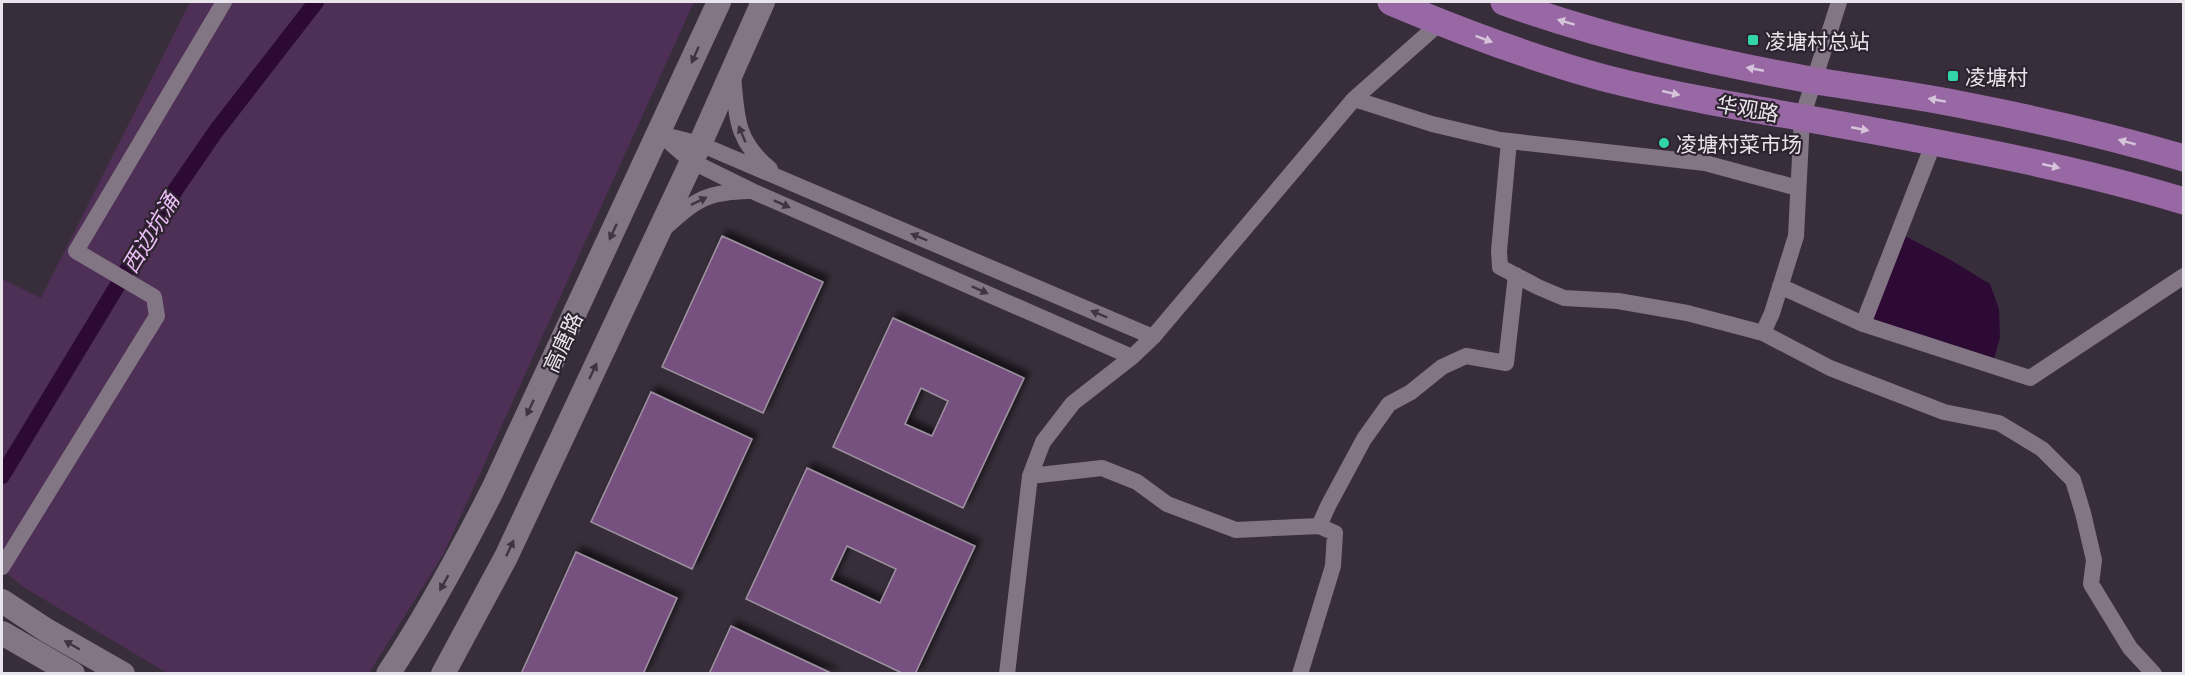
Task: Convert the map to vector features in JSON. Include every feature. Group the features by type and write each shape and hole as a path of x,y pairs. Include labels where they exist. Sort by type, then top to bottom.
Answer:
{"main road":[{"name":"华观路","path":"1391,2 1527,54 1609,79 1678,95 2051,166 2184,201"},
{"name":"华观路","path":"1504,2 1651,47 1813,80 1950,102 2013,115 2093,133 2184,158"}],"street":[{"path":"2,567 157,316 152,295 76,251 224,2"},
{"name":"高唐路","path":"388,674 425,617 468,539 660,134 719,2"},
{"name":"高唐路","path":"443,674 506,557 763,2"},
{"path":"1763,333 1796,236 1802,118 1839,2"},
{"path":"1007,674 1030,476 1043,442 1073,402 1132,357 1152,337 1354,99 1441,22"},
{"path":"732,72 740,131 749,149 758,160 780,178"},
{"path":"1354,99 1432,124 1509,141 1705,163 1798,188"},
{"path":"660,134 695,153 752,191 1132,357"},
{"path":"1509,141 1499,251 1500,267 1564,298 1618,302 1687,313 1763,333 1830,368 1944,412 1999,423 2042,449 2073,480 2094,560 2091,584 2130,648 2154,674"},
{"path":"1863,324 1934,142"},
{"path":"695,153 780,178 1152,337"},
{"path":"656,236 688,206 700,199 727,192 752,191"},
{"path":"1319,526 1364,438 1389,404 1411,392 1442,367 1466,356 1506,363 1516,275"},
{"path":"1780,286 1863,324 2030,378 2184,276"},
{"path":"1030,476 1102,468 1137,482 1167,504 1236,530 1319,526 1335,533 1333,566 1300,674"},
{"path":"2,601 46,630 123,674"},
{"path":"2,633 73,674"}],"shaded area":[{"path":"190,2 694,2 444,553 369,673 167,673 25,588 2,570 2,279 41,298"},
{"path":"1905,236 1990,284 1999,309 2000,337 1994,359 1870,320"}],"building":[{"path":"722,236 823,282 763,413 662,367"},
{"path":"893,318 1024,378 963,508 833,447","holes":["921,388 948,401 932,436 905,424"]},
{"path":"651,392 752,439 692,569 591,522"},
{"path":"807,468 975,546 915,674 904,674 746,599","holes":["847,546 896,569 880,603 831,580"]},
{"path":"576,552 677,598 643,674 521,674"},
{"path":"731,626 833,674 709,674"}],"waterway":[{"name":"西边坑涌","path":"2,476 176,189 216,131 316,2"}],"place":[{"name":"凌塘村总站","path":"1753,40"},
{"name":"凌塘村","path":"1953,76"},
{"name":"凌塘村菜市场","path":"1664,143"}]}
